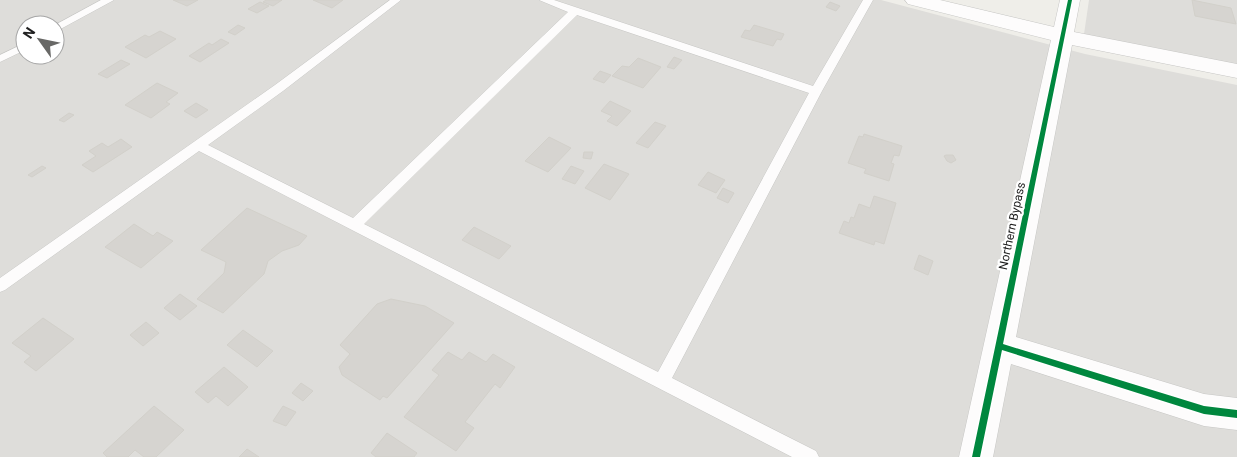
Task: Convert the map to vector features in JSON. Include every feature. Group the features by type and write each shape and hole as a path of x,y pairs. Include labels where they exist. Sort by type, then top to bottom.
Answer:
{"street":[{"path":"915,0 1062,36 1237,71"},
{"name":"Northern Bypass","path":"976,457 1070,0"},
{"path":"999,346 1204,410 1237,414"}],"lane":[{"path":"65,24 108,0"},
{"path":"0,286 280,88 396,0"},
{"path":"544,0 816,91"},
{"path":"662,381 816,91 868,0"},
{"path":"354,225 575,11"},
{"path":"0,59 15,51"},
{"path":"197,145 810,457"}],"shaded area":[{"path":"0,0 881,0 1085,54 1237,85 1237,457 0,457"},
{"path":"1089,0 1237,0 1237,71 1083,41"}],"building":[{"path":"173,0 198,0 187,6"},
{"path":"266,0 282,0 273,6 263,2"},
{"path":"313,0 343,0 332,8"},
{"path":"1192,0 1231,8 1236,24 1195,16"},
{"path":"260,2 269,6 257,13 248,9"},
{"path":"830,2 840,6 836,11 826,7"},
{"path":"238,25 245,28 235,35 228,32"},
{"path":"754,25 784,34 781,40 777,39 773,46 741,37 745,30 750,31"},
{"path":"160,31 176,39 146,58 125,47 145,35 149,37"},
{"path":"221,39 229,43 200,62 189,56 209,43 212,45"},
{"path":"674,57 682,60 674,69 667,67"},
{"path":"638,58 661,67 643,88 612,76 622,66 629,67"},
{"path":"121,60 130,64 107,78 98,74"},
{"path":"600,71 611,75 604,83 593,79"},
{"path":"157,83 178,93 166,102 170,104 151,118 125,105"},
{"path":"610,101 631,111 617,126 607,121 612,116 601,111"},
{"path":"196,103 208,110 196,118 184,111"},
{"path":"69,113 74,115 64,122 59,120"},
{"path":"655,122 666,126 648,148 636,143"},
{"path":"864,134 902,146 899,156 894,155 891,163 894,164 889,181 864,173 866,169 848,163 859,136 863,137"},
{"path":"549,137 571,148 548,172 525,161"},
{"path":"121,139 132,147 93,172 82,165 96,156 89,151 102,143 108,147"},
{"path":"584,152 593,152 591,159 583,158"},
{"path":"953,155 956,160 951,163 947,161 944,156"},
{"path":"604,164 629,174 610,200 585,188"},
{"path":"42,166 46,168 32,177 28,175"},
{"path":"571,166 584,171 575,184 562,179"},
{"path":"708,172 725,180 716,193 698,185"},
{"path":"723,188 734,193 728,203 717,198"},
{"path":"874,196 896,203 884,244 875,241 874,245 839,233 844,221 849,223 851,217 854,218 859,204 870,208"},
{"path":"247,208 307,236 299,245 282,251 268,261 264,274 223,313 197,299 224,273 226,262 201,250"},
{"path":"134,224 153,236 157,232 173,241 141,268 105,247"},
{"path":"474,227 511,246 499,259 462,240"},
{"path":"919,255 933,261 928,275 914,269"},
{"path":"180,294 197,306 180,320 164,308"},
{"path":"391,299 425,306 454,323 387,398 383,396 380,400 342,375 339,367 350,354 340,345 377,304"},
{"path":"43,318 74,339 36,371 24,362 31,356 12,343"},
{"path":"146,322 159,333 143,346 130,335"},
{"path":"243,330 273,351 257,367 227,345"},
{"path":"448,352 462,360 469,352 486,362 493,354 515,367 500,388 495,384 465,422 474,428 456,451 404,417 439,375 432,370"},
{"path":"224,367 248,387 228,406 216,396 208,403 195,392"},
{"path":"301,383 313,391 303,401 292,393"},
{"path":"154,406 184,430 156,457 144,457 135,450 128,457 107,457 103,453"},
{"path":"283,406 296,412 286,426 273,421"},
{"path":"387,433 417,453 414,457 376,457 371,453"},
{"path":"247,449 259,457 239,457"}],"cycle path":[{"path":"976,457 1070,0"},
{"path":"999,346 1204,410 1237,414"}]}
